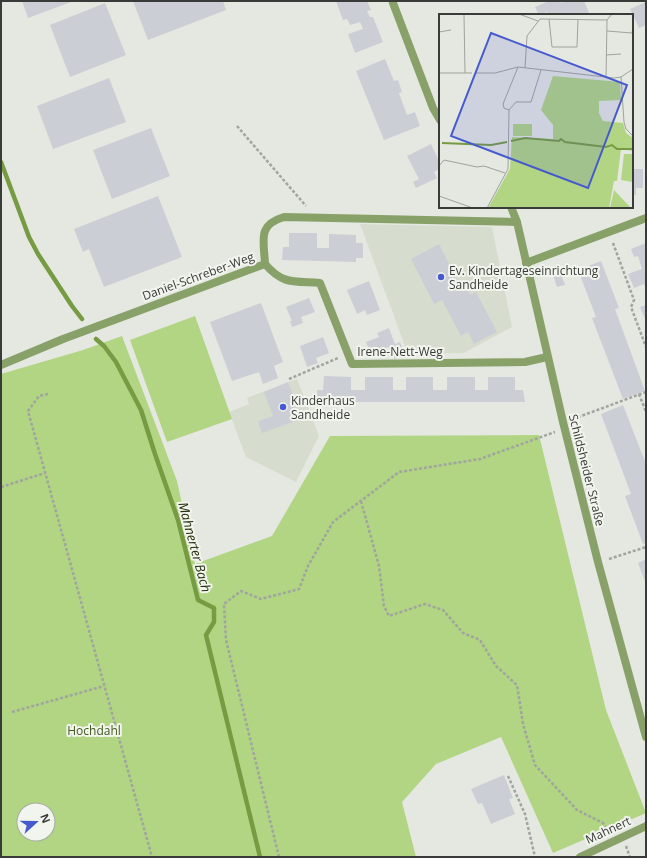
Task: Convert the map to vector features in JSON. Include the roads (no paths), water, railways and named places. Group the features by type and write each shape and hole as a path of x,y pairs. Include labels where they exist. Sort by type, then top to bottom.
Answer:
{"street":[{"path":"394,3 433,108 439,118"},
{"name":"Schildsheider Straße","path":"511,208 517,222 547,357 598,562 644,725 646,737"},
{"name":"Daniel-Schreber-Weg","path":"1,365 63,339 265,264 264,232 268,224 274,220 284,217 517,222"},
{"path":"526,263 646,218"},
{"name":"Irene-Nett-Weg","path":"265,264 274,274 285,281 320,284 352,364 525,362 547,357"},
{"name":"Mahnert","path":"580,857 646,826"}],"waterway":[{"name":"Mahnerter Bach","path":"1,162 29,237 38,254 82,319"},
{"name":"Mahnerter Bach","path":"96,339 104,346 116,362 141,410 178,520 198,600 214,608 214,622 206,635 260,857"}],"place":[{"name":"Ev. Kindertageseinrichtung Sandheide","path":"441,277"},
{"name":"Kinderhaus Sandheide","path":"283,407"}],"park label":[{"name":"Hochdahl","path":"94,730"}]}
